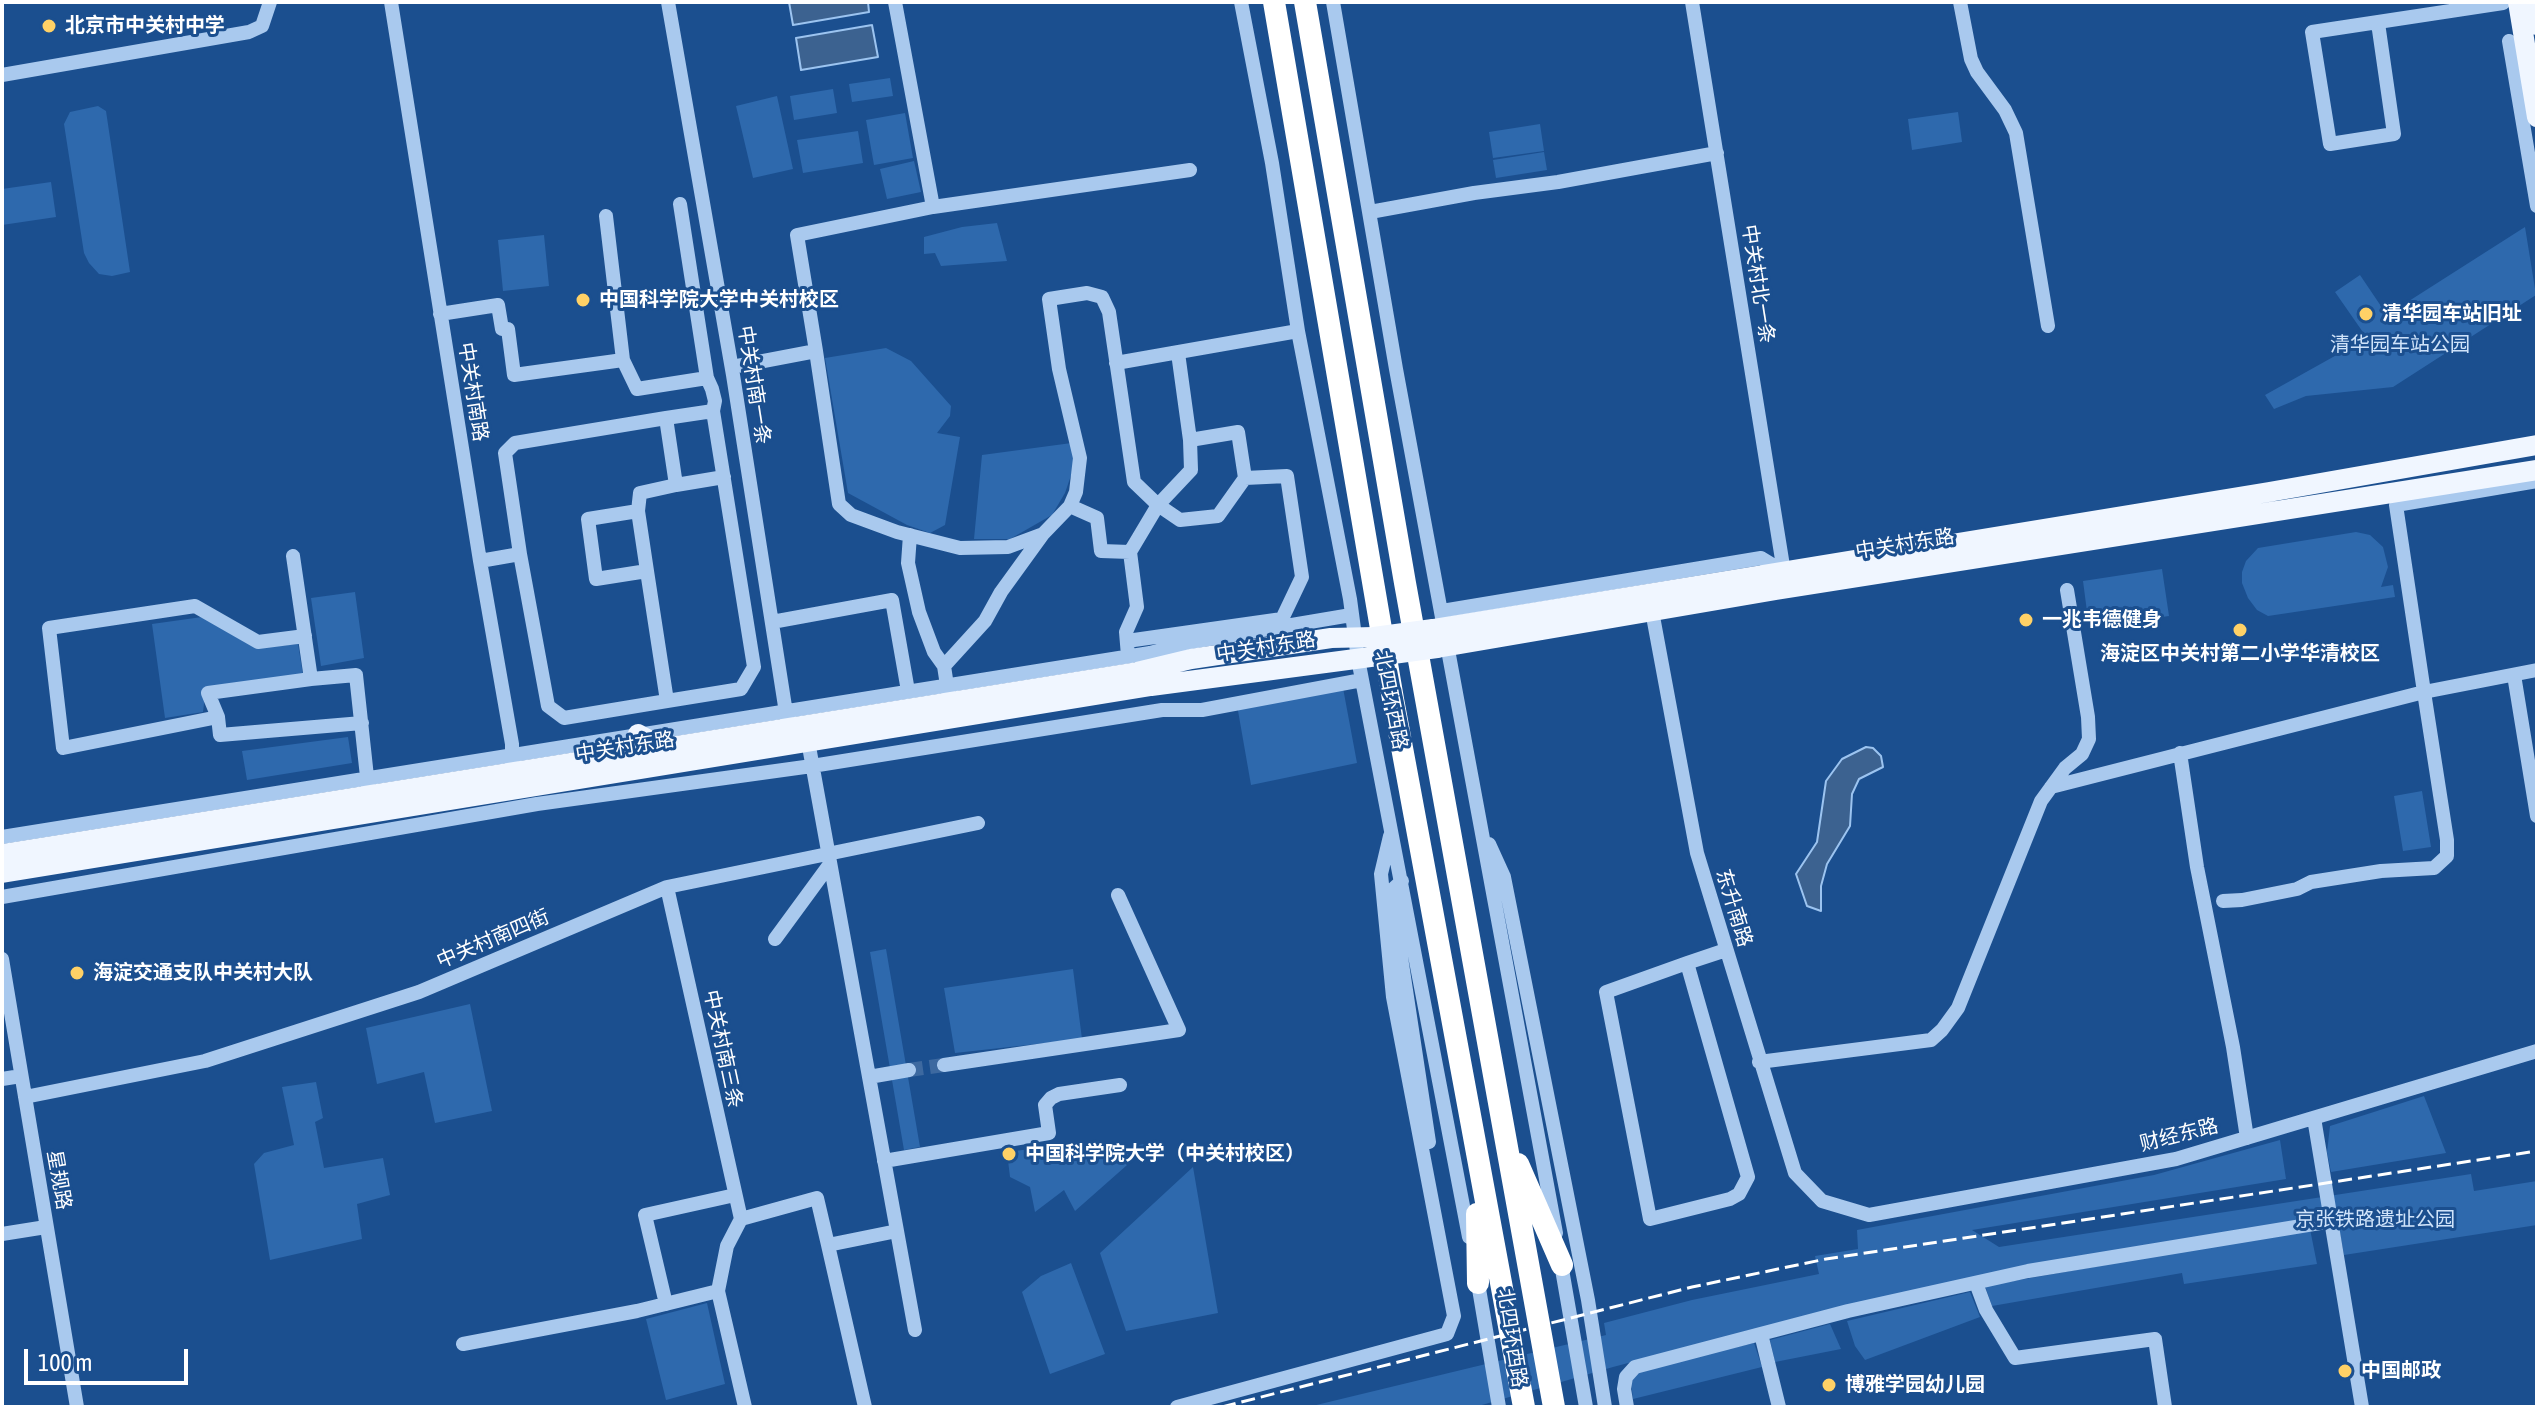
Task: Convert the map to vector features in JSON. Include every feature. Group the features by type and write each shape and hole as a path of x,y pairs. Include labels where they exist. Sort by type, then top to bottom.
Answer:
{"highway":[{"name":"北四环西路","path":"1274,2 1390,684 1524,1407"},
{"name":"北四环西路","path":"1305,2 1405,583 1554,1407"},
{"path":"1503,1128 1562,1265"},
{"path":"1476,1149 1478,1283"}],"main road":[{"path":"2509,41 2516,2"},
{"path":"2516,2 2537,117"},
{"path":"2534,2 2537,20"},
{"name":"中关村东路","path":"2,854 368,787 808,741 1151,686 1784,572 2537,445"},
{"name":"中关村东路","path":"1441,632 1652,611 2007,552 2395,499 2537,470"},
{"name":"中关村东路","path":"2,873 513,772 664,748 787,719 948,694 1137,672 1191,659 1331,638 1366,648"},
{"path":"638,734 664,748"}],"street":[{"path":"2,75 249,32 262,26 270,2"},
{"name":"中关村南路","path":"391,2 512,744 513,772"},
{"name":"中关村南一条","path":"668,2 732,371 787,719"},
{"path":"895,2 933,207"},
{"name":"北四环西路","path":"1241,2 1351,615 1366,648 1362,680 1499,1407"},
{"path":"1333,2 1441,632 1562,1265 1586,1407"},
{"name":"中关村北一条","path":"1692,2 1784,572"},
{"path":"1960,2 1971,59 2011,121 2020,147 2048,326"},
{"path":"2378,23 2394,134 2330,144 2312,32 2503,3"},
{"path":"2509,41 2537,206"},
{"path":"1370,212 1717,153"},
{"path":"1043,534 1008,547 960,548 851,515 839,504 797,235 933,207 1190,170"},
{"path":"680,204 715,401 713,411 754,667 741,689 564,718 548,706 505,453 515,443 713,411"},
{"path":"606,216 623,360 637,389 710,383 732,371 816,351"},
{"path":"944,666 985,621 1001,592 1043,534 1070,506 1076,492 1080,458 1059,369 1049,299 1087,293 1102,297 1109,312 1134,482 1158,505 1180,520 1218,516 1245,478 1238,432 1190,440"},
{"path":"440,314 498,305 502,329 508,329 514,375 623,360"},
{"path":"1116,363 1298,331"},
{"path":"1128,656 1126,632 1137,607 1130,552 1158,505 1191,470 1178,353"},
{"path":"666,418 676,485"},
{"path":"1127,641 1282,619 1302,577 1287,476 1245,478"},
{"path":"667,701 638,511 640,493 724,477"},
{"name":"中关村东路","path":"2395,499 2537,481"},
{"path":"2223,901 2242,900 2297,889 2311,882 2381,871 2434,868 2447,856 2395,499"},
{"path":"1070,506 1097,518 1101,551 1130,552"},
{"path":"638,511 588,519 596,579 647,571"},
{"path":"910,535 908,563 919,612 934,652 944,666 948,694"},
{"path":"480,561 520,554"},
{"path":"293,556 311,679"},
{"path":"1759,1062 1931,1040 1958,1008 2041,801 2065,768 2082,754 2089,739 2067,590"},
{"path":"772,622 892,600 908,691"},
{"path":"218,717 63,748 49,628 195,606 258,642 305,636"},
{"name":"东升南路","path":"1652,611 1697,853 1795,1173 1822,1201"},
{"name":"中关村东路","path":"513,772 638,734 787,719 908,691 948,694 1191,642 1351,615"},
{"path":"2051,787 2424,692 2537,670"},
{"path":"362,723 220,735 218,717 208,693 356,675 362,723 368,787"},
{"path":"2514,675 2537,816"},
{"path":"2,897 537,804 812,766 1162,710 1202,710 1362,680"},
{"path":"808,741 915,1330"},
{"path":"2180,753 2197,867 2233,1047 2247,1138"},
{"name":"中关村东路","path":"2,837 368,787"},
{"name":"中关村南四街","path":"25,1097 205,1061 419,992 667,887 829,859 978,823"},
{"path":"1479,823 1504,877 1588,1300 1605,1407"},
{"path":"1177,1407 1447,1334 1454,1316 1393,997 1381,874 1391,829"},
{"path":"775,939 829,859"},
{"path":"1402,881 1391,891 1438,1195 1440,1234"},
{"name":"中关村南三条","path":"667,887 741,1219"},
{"path":"944,1065 1179,1030 1118,895"},
{"path":"1687,963 1748,1177 1739,1194 1730,1199 1650,1219 1606,992 1687,963 1726,950"},
{"name":"星规路","path":"2,959 77,1407"},
{"name":"财经东路","path":"1822,1201 1869,1215 2176,1159 2537,1051"},
{"path":"869,1077 909,1070"},
{"path":"2,1079 21,1076"},
{"path":"884,1161 1049,1133 1045,1105 1051,1098 1059,1094 1120,1085"},
{"path":"2314,1118 2362,1407"},
{"path":"666,1304 645,1215 735,1195"},
{"path":"745,1407 718,1291 727,1246 741,1219 817,1198 865,1407"},
{"path":"1627,1407 1626,1377 1635,1367 2028,1271 2332,1221"},
{"path":"2,1234 46,1227"},
{"path":"828,1245 897,1231"},
{"path":"1976,1283 1986,1310 2015,1358 2155,1339 2165,1407"},
{"path":"463,1344 718,1291"},
{"path":"1761,1334 1779,1407"}],"green space":[{"path":"890,78 893,96 852,102 849,84"},
{"path":"833,89 837,113 794,120 790,96"},
{"path":"777,96 793,169 753,178 736,106"},
{"path":"98,106 106,111 130,272 112,276 99,274 84,253 64,124 70,112"},
{"path":"1958,112 1962,142 1912,150 1908,119"},
{"path":"905,113 913,158 874,165 866,120"},
{"path":"1540,124 1544,151 1493,158 1489,132"},
{"path":"858,131 863,163 803,173 797,140"},
{"path":"1544,152 1547,170 1496,178 1493,160"},
{"path":"914,161 921,192 887,199 880,169"},
{"path":"51,182 56,217 2,225 2,189"},
{"path":"997,223 1007,261 941,266 935,253 924,254 924,237 962,227"},
{"name":"清华园车站公园","path":"2525,227 2536,295 2393,387 2306,396 2274,409 2265,395 2367,338 2335,292 2360,275 2387,315"},
{"path":"544,235 549,286 503,291 498,240"},
{"path":"886,348 911,361 951,406 950,416 937,433 960,437 945,525 930,533 907,525 848,493 825,358"},
{"path":"1079,442 1081,446 1065,493 1052,515 1010,539 974,539 982,455"},
{"path":"2356,532 2370,535 2383,547 2388,567 2381,587 2393,585 2395,597 2268,616 2257,610 2248,598 2242,583 2242,572 2246,561 2258,548"},
{"path":"2162,569 2169,616 2089,627 2083,581"},
{"path":"355,592 364,658 321,666 311,598"},
{"path":"202,617 259,648 298,644 303,675 206,687 203,712 165,718 152,624"},
{"path":"1343,688 1357,763 1251,785 1237,705"},
{"path":"348,737 352,763 247,780 242,751"},
{"path":"2422,791 2431,847 2403,851 2394,796"},
{"path":"886,949 920,1147 904,1150 870,952"},
{"path":"1073,969 1082,1039 955,1053 944,988"},
{"path":"470,1004 492,1111 435,1123 424,1072 377,1084 366,1028"},
{"path":"316,1082 323,1118 315,1122 324,1168 383,1158 390,1195 357,1204 362,1239 270,1260 254,1164 264,1153 294,1145 282,1087"},
{"path":"2424,1096 2446,1153 2331,1172 2327,1152 2330,1126"},
{"name":"京张铁路遗址公园","path":"2280,1140 2286,1179 1972,1230 1999,1247 2471,1174 2474,1191 2537,1181 2537,1225 2344,1255 2337,1217 1845,1306 1475,1407 1308,1407 1606,1335 1604,1323 1692,1300 1819,1274 1815,1256 1858,1249 1857,1230 2154,1175"},
{"path":"1152,1143 1075,1211 1064,1190 1035,1212 1030,1187 1010,1177 1007,1152 1038,1148 1041,1160"},
{"path":"1193,1167 1218,1313 1126,1331 1100,1253"},
{"path":"2310,1229 2317,1264 2184,1284 2182,1273 1992,1306 1985,1286"},
{"path":"1071,1263 1105,1354 1050,1374 1022,1292 1041,1276"},
{"path":"1970,1292 1980,1317 1865,1360 1855,1346 1847,1321"},
{"path":"707,1303 725,1384 666,1400 646,1319"},
{"path":"1830,1324 1841,1349 1775,1362 1770,1340"},
{"path":"1754,1343 1762,1367 1633,1399 1631,1381 1640,1369"}],"shaded area":[{"path":"789,2 868,2 869,12 793,25"},
{"path":"872,25 878,57 801,70 796,38"},
{"path":"1866,747 1873,748 1881,756 1883,767 1859,779 1852,794 1850,826 1827,864 1821,886 1821,911 1807,906 1796,874 1817,842 1826,781 1842,759"}],"tunnel":[{"path":"909,1070 944,1065"}],"railway":[{"path":"1222,1407 1692,1287 1826,1259 2537,1151"}],"place":[{"name":"北京市中关村中学","path":"49,26"},
{"name":"中国科学院大学中关村校区","path":"583,300"},
{"name":"清华园车站旧址","path":"2366,314"},
{"name":"一兆韦德健身","path":"2026,620"},
{"name":"海淀区中关村第二小学华清校区","path":"2240,630"},
{"name":"海淀交通支队中关村大队","path":"77,973"},
{"name":"中国科学院大学（中关村校区）","path":"1009,1154"},
{"name":"中国邮政","path":"2345,1371"},
{"name":"博雅学园幼儿园","path":"1829,1385"}]}
